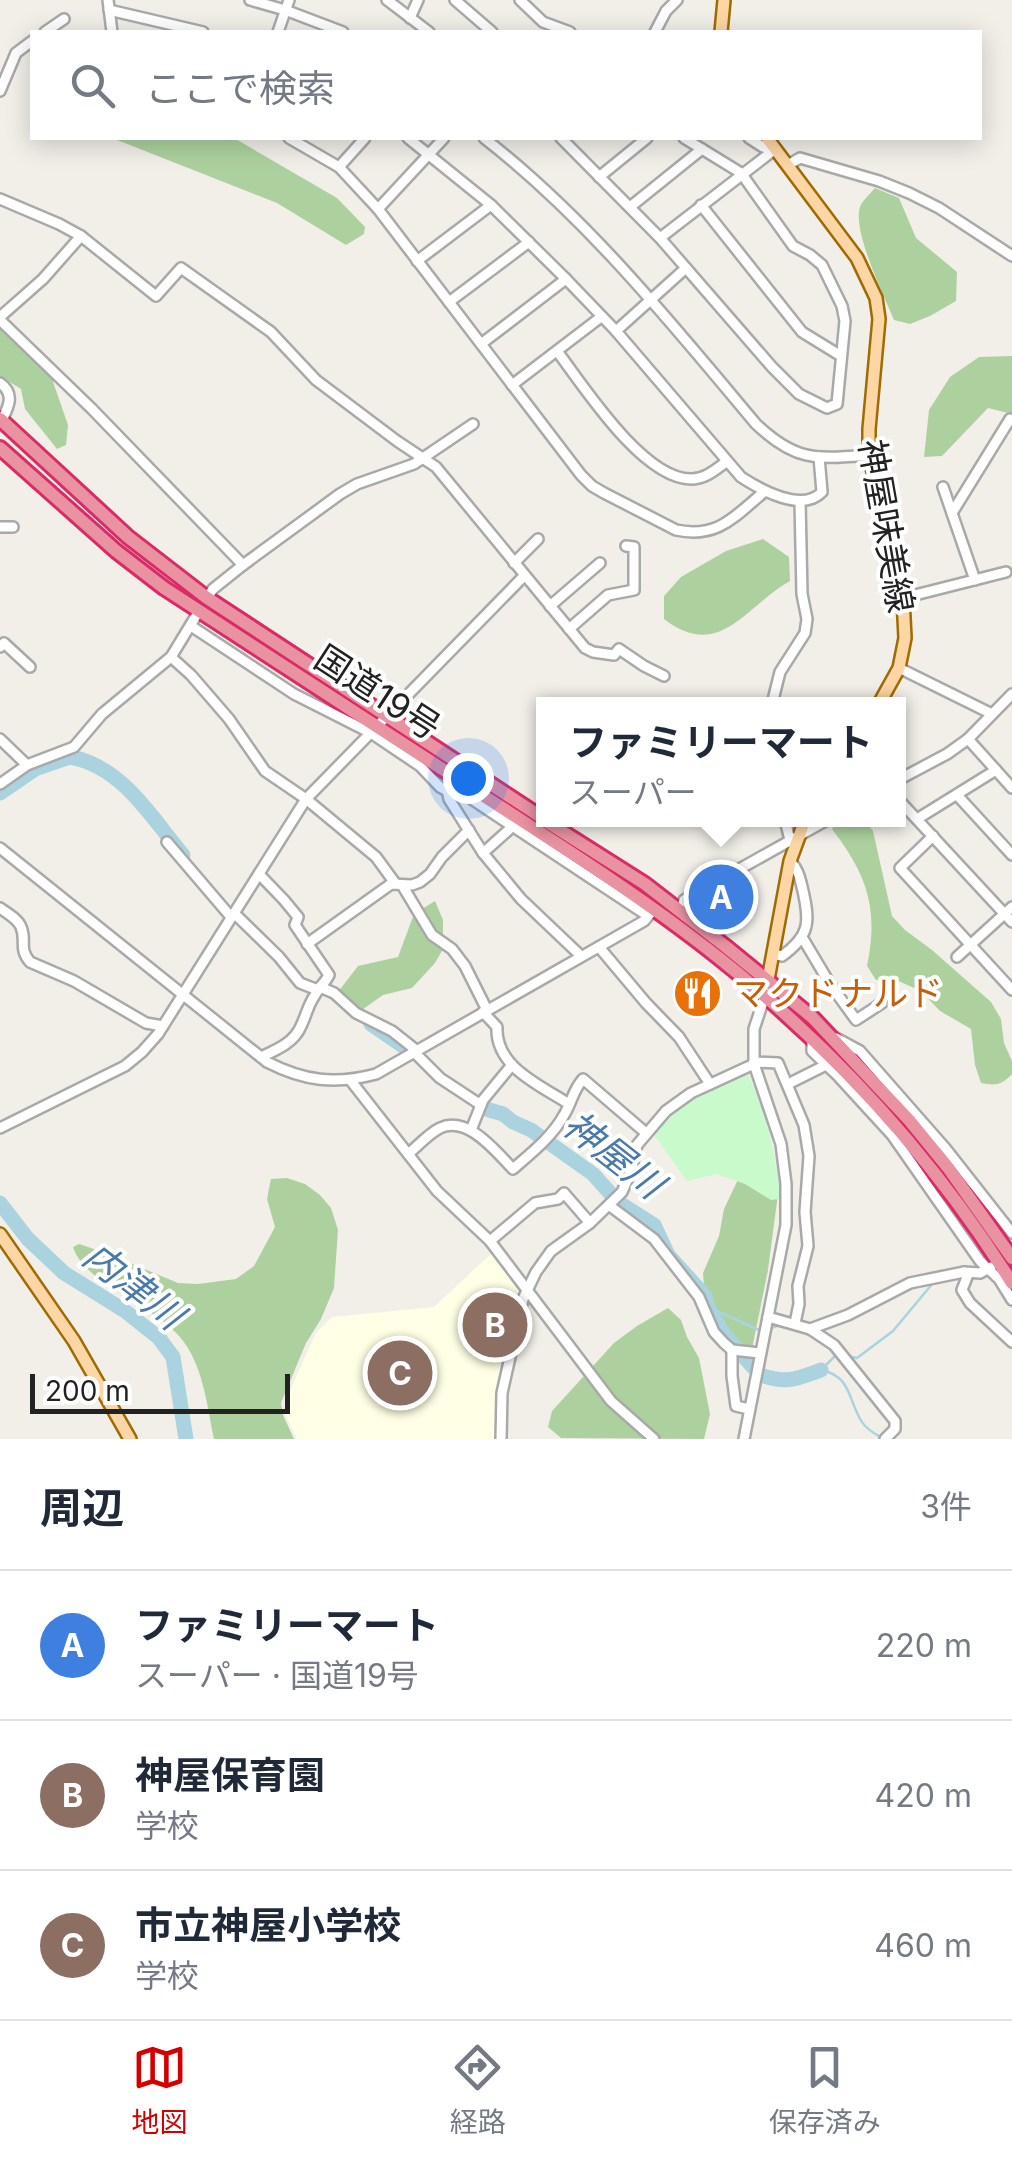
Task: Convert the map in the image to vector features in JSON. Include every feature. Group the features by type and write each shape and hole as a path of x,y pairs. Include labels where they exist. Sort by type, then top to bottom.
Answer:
{"highway":[{"name":"国道19号","path":"0,421 203,605 321,690 718,957 764,996 812,1040 916,1149 1012,1283"},
{"name":"国道19号","path":"0,448 116,552 164,588 203,605 338,679 378,726 536,815"},
{"name":"国道19号","path":"556,827 682,906 812,1016 909,1120 1012,1258"},
{"path":"915,1165 916,1149"}],"main road":[{"path":"721,30 724,0"},
{"name":"神屋味美線","path":"768,140 857,258 876,298 878,332 869,455 903,598 904,638 899,668 883,697"},
{"path":"764,996 794,838 801,827"},
{"path":"0,1234 74,1341 130,1439"}],"street":[{"path":"250,0 287,5 339,30"},
{"path":"387,0 425,30"},
{"path":"410,18 418,0"},
{"path":"456,0 490,30"},
{"path":"520,0 543,22 565,30"},
{"path":"656,30 677,0"},
{"path":"112,30 109,5 191,30"},
{"path":"279,30 287,5"},
{"path":"48,30 64,20"},
{"path":"0,91 16,52 30,42"},
{"path":"292,140 339,167 378,209 592,486 676,530 690,533 721,527 764,492"},
{"path":"339,167 362,140"},
{"path":"410,140 492,205 529,242 616,332 741,477 764,492 800,501 813,500 822,492 819,458"},
{"path":"378,209 442,140"},
{"path":"486,140 552,194 767,434 805,456 869,455"},
{"path":"563,140 660,238 798,394 826,408 837,404 845,321 835,288 822,265 793,246 741,174 687,140"},
{"path":"571,147 579,140"},
{"path":"600,176 645,140"},
{"path":"752,140 774,150"},
{"path":"630,207 702,149"},
{"path":"660,238 774,150"},
{"path":"788,165 800,158 880,181 939,208 1012,256"},
{"path":"0,200 81,236 156,296 182,269 272,332 316,380 436,467 585,648 614,655 620,649 664,676"},
{"path":"417,261 492,205"},
{"path":"701,205 802,332 841,356"},
{"path":"81,236 0,319 243,566"},
{"path":"449,302 529,242"},
{"path":"616,332 686,268"},
{"path":"481,344 566,280"},
{"path":"512,385 601,317"},
{"path":"557,351 630,446 650,462 682,478 696,480 726,462"},
{"path":"0,383 8,391 10,402 0,421"},
{"path":"952,512 1010,420"},
{"path":"0,784 27,765 74,748 102,714 170,657 214,590 243,566 340,494 423,459 473,424"},
{"path":"943,487 975,580"},
{"path":"774,697 780,672 805,633 807,619 802,594 800,501"},
{"path":"0,527 13,527"},
{"path":"514,563 538,539"},
{"path":"569,629 608,595 634,590 634,547 626,546"},
{"path":"550,606 600,562"},
{"path":"903,598 1006,572"},
{"path":"0,1128 125,1066 142,1052 163,1026 306,799 524,576"},
{"path":"0,848 261,1058 281,1069 326,1081 351,1081 376,1074 644,921 651,912 467,796 440,786 378,726 294,694 191,626"},
{"path":"0,647 4,643 30,666"},
{"path":"170,657 229,718 265,771 376,857 432,935 452,949 465,966 485,1011 497,1027 496,1035 511,1066 569,1104"},
{"path":"899,668 992,714"},
{"path":"294,694 321,690"},
{"path":"906,776 968,739 1012,694"},
{"path":"0,739 27,765"},
{"path":"968,739 1012,788"},
{"path":"918,819 998,772 1012,774"},
{"path":"452,776 447,790 449,799 483,853 521,899 582,956"},
{"path":"957,795 1012,855"},
{"path":"906,807 1008,910 1012,922"},
{"path":"483,853 513,826"},
{"path":"788,827 794,838"},
{"path":"682,906 815,827"},
{"path":"306,944 398,884 420,882 469,830"},
{"path":"933,836 900,868 1012,990"},
{"path":"167,842 233,915 279,957 300,984 334,993 356,1013 392,1031 440,1078 481,1105"},
{"path":"773,954 782,956 797,945 809,918 798,869 790,861"},
{"path":"259,874 298,918 295,925 328,972 328,980 319,988 292,1039 261,1058"},
{"path":"0,908 19,922 22,950 30,962 74,980 146,1022 163,1026"},
{"path":"957,957 1008,910"},
{"path":"802,937 856,1020 882,1004"},
{"path":"598,947 679,1037 710,1084"},
{"path":"744,1439 786,1225 781,1144 754,1063 754,1030 764,996"},
{"path":"829,1034 860,1051 946,1148 1012,1233"},
{"path":"788,1084 829,1062 892,1135 1012,1300"},
{"path":"501,1439 502,1392 523,1299 536,1272 552,1251 590,1223 622,1192 637,1146 666,1111 691,1093 754,1063 778,1063 804,1126 809,1156 805,1212 808,1246 798,1286 795,1323"},
{"path":"471,1130 481,1105 511,1066"},
{"path":"408,1154 445,1126 471,1130 513,1170 547,1138 583,1079 646,1133"},
{"path":"351,1081 437,1191 490,1241 611,1400 654,1439"},
{"path":"490,1241 534,1203 564,1193 590,1223"},
{"path":"610,1206 654,1240 699,1297 714,1332 736,1351 760,1353"},
{"path":"810,1328 910,1283 964,1272 980,1273 991,1267"},
{"path":"964,1272 967,1277 962,1290 970,1304 1012,1342"},
{"path":"768,1317 810,1328 834,1345 895,1420 895,1429 885,1439"},
{"path":"736,1351 732,1376 736,1406 748,1409"}],"shaded area":[{"path":"493,1252 522,1289 499,1389 495,1439 297,1439 285,1414 286,1399 316,1333 332,1317 434,1307"}],"green space":[{"path":"117,140 237,140 337,198 365,227 364,234 346,245 277,203"},
{"path":"875,188 899,198 916,238 957,272 956,301 910,324 894,320 861,231 860,207"},
{"path":"0,328 50,373 68,425 66,445 57,449 25,409 21,389 0,376"},
{"path":"1012,356 1012,414 988,408 942,456 924,457 929,410 950,377 979,357"},
{"path":"763,539 789,557 790,581 731,626 717,632 701,635 684,631 664,619 664,596 681,577 726,551"},
{"path":"870,827 892,916 991,1002 1001,1019 1004,1043 1012,1061 1012,1074 1005,1080 981,1083 971,1029 940,1011 921,991 896,980 876,980 867,966 872,927 867,893 854,862 832,829"},
{"path":"435,901 443,920 443,949 435,963 412,988 383,995 359,1012 338,992 358,966 398,957 414,914"},
{"path":"747,1072 770,1134 780,1199 771,1200 745,1184 717,1174 687,1181 653,1133 682,1103"},
{"path":"742,1171 778,1194 750,1359 741,1359 716,1332 705,1300 703,1273 719,1236 724,1209"},
{"path":"287,1178 320,1195 331,1208 338,1230 334,1288 281,1403 294,1439 214,1439 203,1385 194,1359 179,1336 91,1272 73,1247 79,1244 106,1253 178,1283 236,1279 254,1266 275,1227 267,1199 271,1179"},
{"path":"668,1308 681,1320 699,1358 710,1414 704,1439 561,1438 548,1427 552,1411 614,1343"}],"waterway":[{"name":"神屋川","path":"0,793 35,769 70,757 88,762 134,795 183,855"},
{"name":"神屋川","path":"371,1024 409,1050"},
{"name":"神屋川","path":"486,1109 531,1130 593,1174 618,1202 654,1225 668,1255 705,1296 722,1332 753,1367"},
{"name":"内津川","path":"0,1203 28,1239 64,1273 125,1311 159,1338 173,1357 186,1439"},
{"path":"948,1270 959,1268"},
{"path":"852,1357 857,1358 893,1331 933,1283"},
{"path":"708,1307 759,1330"},
{"path":"771,1328 780,1325"},
{"path":"837,1354 821,1370 839,1378 864,1425 882,1438"},
{"name":"神屋川","path":"761,1375 791,1379 821,1370"}],"place":[{"name":"ファミリーマート","path":"721,897"},
{"name":"マクドナルド","path":"698,993"},
{"name":"神屋保育園","path":"495,1325"},
{"name":"市立神屋小学校","path":"400,1373"}]}
